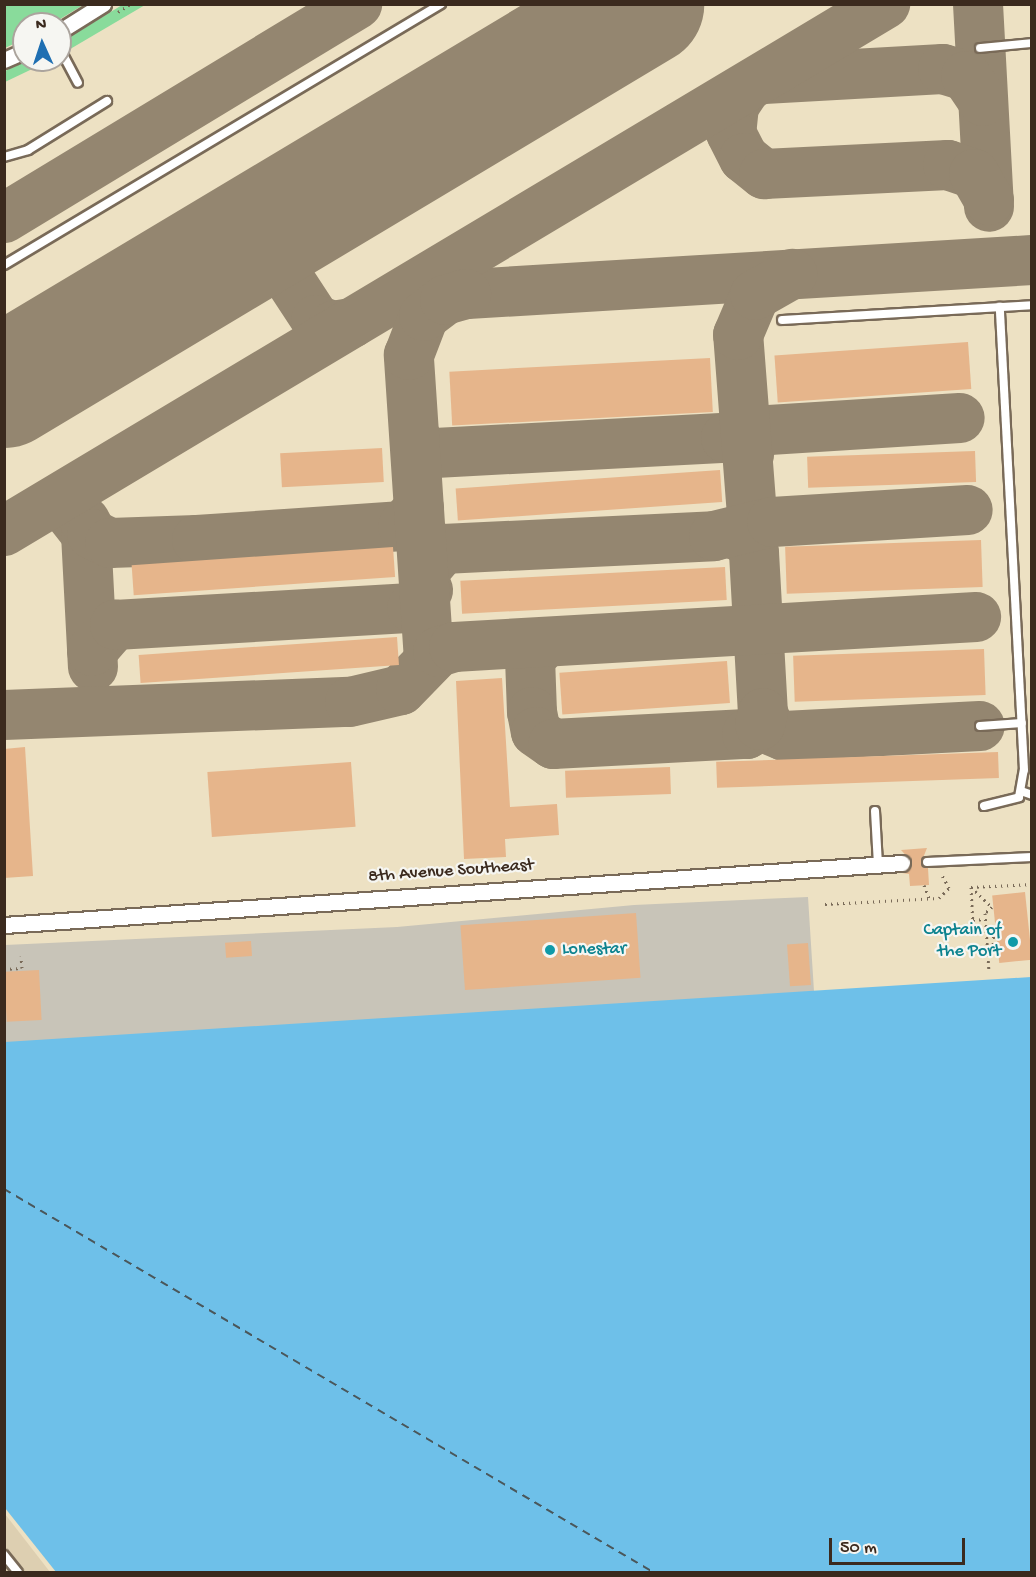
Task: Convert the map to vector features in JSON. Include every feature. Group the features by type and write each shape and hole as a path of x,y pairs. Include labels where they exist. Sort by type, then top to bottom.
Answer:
{"street":[{"path":"72,23 103,4"},
{"name":"8th Avenue Southeast","path":"4,925 902,863"}],"lane":[{"path":"4,265 441,4"},
{"path":"980,48 1032,43"},
{"path":"72,72 78,83"},
{"path":"4,157 27,150 107,100"},
{"path":"782,320 1032,305"},
{"path":"984,806 1008,803 1021,791 1022,723 1000,307"},
{"path":"980,726 1022,723"},
{"path":"1021,791 1032,795"},
{"path":"875,811 878,864"},
{"path":"927,862 1032,857"},
{"path":"4,1555 18,1572"}],"path":[{"path":"825,904 945,895 949,888 946,877 935,874"},
{"path":"971,887 1032,884"},
{"path":"924,885 929,898"},
{"path":"1020,885 1020,892"},
{"path":"971,887 973,920 985,919"},
{"path":"971,887 992,907 985,919 988,971"},
{"path":"987,950 993,950 993,927"},
{"path":"4,969 22,969 21,956"}],"shaded area":[{"path":"808,897 815,1007 5,1055 5,945 397,927 634,905"},
{"path":"5,1514 50,1572 5,1572"}],"green space":[{"path":"5,4 83,5 72,12 12,12 12,45 5,48"},
{"path":"122,5 145,5 72,48 72,36"},
{"path":"12,68 12,72 26,72 5,82 5,71"}],"water":[{"path":"1031,977 1031,1572 56,1572 5,1508 5,1042"}],"building":[{"path":"968,342 971,389 778,402 774,356"},
{"path":"710,358 713,412 452,426 449,372"},
{"path":"382,448 384,482 282,487 280,453"},
{"path":"975,451 976,482 808,488 807,457"},
{"path":"720,470 722,502 458,520 456,488"},
{"path":"981,540 983,587 787,594 785,547"},
{"path":"393,547 395,577 134,595 132,565"},
{"path":"725,567 727,600 462,614 460,581"},
{"path":"397,637 399,665 141,683 139,655"},
{"path":"984,649 986,695 795,702 793,656"},
{"path":"727,661 730,703 562,715 559,673"},
{"path":"502,678 510,807 557,804 559,835 505,839 506,857 464,859 456,681"},
{"path":"25,747 33,876 4,878 4,749"},
{"path":"998,752 999,778 717,788 716,762"},
{"path":"351,762 356,827 212,837 207,772"},
{"path":"670,767 671,794 566,798 565,771"},
{"path":"927,848 921,863 928,868 929,885 910,886 909,874 902,873 912,862 901,850"},
{"name":"Captain of the Port","path":"1025,892 1032,960 999,963 992,895"},
{"name":"Lonestar","path":"636,913 641,978 465,990 460,925"},
{"path":"251,941 252,956 226,958 225,943"},
{"path":"808,943 811,985 790,986 787,944"},
{"path":"39,970 42,1020 7,1022 4,972"}],"ferry route":[{"path":"4,1189 653,1572"}],"taxiway":[{"path":"4,218 357,4"},
{"path":"4,531 885,4"},
{"path":"978,4 989,207"},
{"path":"764,79 943,69 966,76 983,101"},
{"path":"746,88 734,106 731,133 744,158 764,174 948,165 974,174 989,200"},
{"path":"231,250 258,247 274,256 279,228 308,204"},
{"path":"274,256 316,320 333,326 352,323"},
{"path":"402,298 1032,260"},
{"path":"741,532 752,515 738,335 755,295 792,274"},
{"path":"429,660 409,355 424,316 445,300 466,294"},
{"path":"726,438 769,430 960,418"},
{"path":"415,436 421,448 435,453 726,438 739,441 749,455"},
{"path":"85,521 92,534 110,543 197,540 403,526 419,508"},
{"path":"427,568 443,549 714,536 772,522 968,510"},
{"path":"68,511 86,534 93,667"},
{"path":"734,534 749,541 754,553 763,713 770,730 784,736 980,726"},
{"path":"92,651 115,625 412,608 428,590"},
{"path":"4,715 350,702 401,690 438,652 454,647 976,617"},
{"path":"546,642 530,658 532,712 536,732 553,744 747,734 760,725 763,713"}],"runway":[{"path":"4,386 642,4"}],"place":[{"name":"Captain of the Port","path":"1013,942"},
{"name":"Lonestar","path":"550,950"}]}
